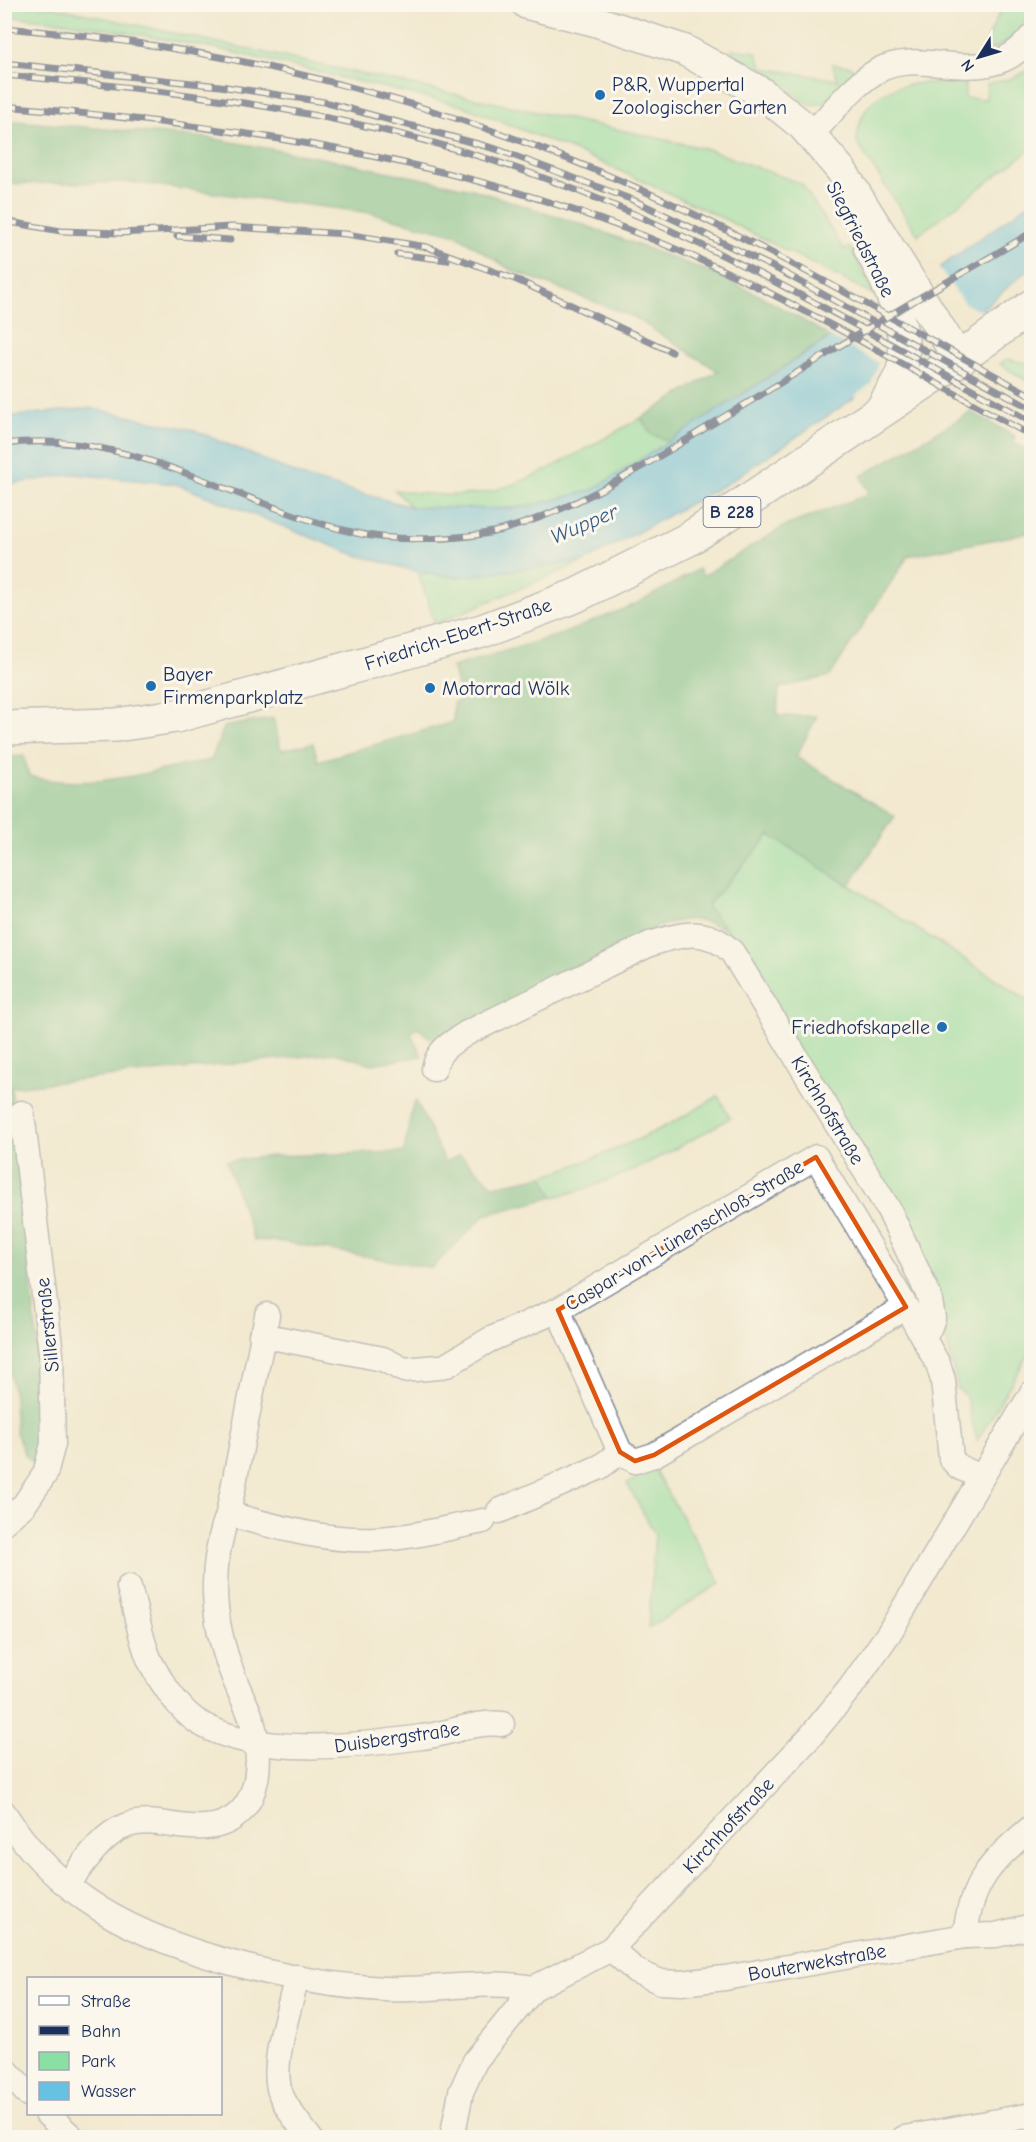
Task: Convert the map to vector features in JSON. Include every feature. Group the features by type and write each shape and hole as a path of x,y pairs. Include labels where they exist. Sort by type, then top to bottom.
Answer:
{"main road":[{"name":"B 228","path":"953,350 1032,306"},
{"name":"Friedrich-Ebert-Straße","path":"4,728 116,725 177,716 482,631 575,596 687,540 879,412 953,350"}],"street":[{"name":"Siegfriedstraße","path":"527,4 595,21 684,50 762,93 812,134 841,170 888,265 953,350"},
{"path":"812,134 855,88 880,69 904,64 970,66 991,64 1018,50 1032,36"},
{"name":"Siegfriedstraße","path":"879,412 901,373 903,344 888,265"},
{"name":"Kirchhofstraße","path":"434,1068 436,1057 445,1046 467,1033 650,944 698,934 712,936 732,952 889,1210 929,1296 933,1318 929,1329 922,1335"},
{"name":"Sillerstraße","path":"4,1522 24,1505 45,1474 53,1444 51,1353 22,1113"},
{"name":"Caspar-von-Lünenschloß-Straße","path":"228,1514 264,1325 384,1359 404,1370 443,1366 489,1340 558,1310 816,1157 922,1335"},
{"path":"68,1884 104,1841 122,1827 142,1821 204,1828 221,1824 236,1816 249,1801 257,1784 260,1762 255,1722 229,1670 219,1636 214,1605 214,1572 220,1536 228,1514 296,1531 341,1538 376,1539 411,1536 491,1516 600,1467 620,1452 635,1461 654,1455 906,1306"},
{"name":"Caspar-von-Lünenschloß-Straße","path":"558,1310 620,1452"},
{"path":"922,1335 938,1364 945,1386 951,1459 959,1467 981,1477"},
{"name":"Kirchhofstraße","path":"452,2138 461,2092 475,2061 534,1988 611,1949 810,1737 851,1687 889,1633 1032,1394"},
{"name":"Duisbergstraße","path":"129,1587 150,1661 179,1705 197,1721 214,1730 256,1741 323,1748 358,1746 430,1736 486,1723 502,1724"},
{"path":"4,1813 22,1837 68,1884 111,1915 163,1939 213,1958 297,1977 384,1989 505,1983 534,1988"},
{"path":"965,1936 968,1911 975,1887 990,1867 1032,1827"},
{"name":"Bouterwekstraße","path":"611,1949 636,1971 662,1982 681,1983 725,1978 965,1936 996,1935 1032,1926"},
{"path":"297,1977 277,2068 280,2094 292,2116 310,2138"},
{"path":"4,2067 27,2093"},
{"path":"48,2115 73,2138"},
{"path":"904,2138 1032,2115"}],"highlighted area":[{"path":"816,1157 906,1307 654,1455 635,1461 620,1452 558,1310"}],"green space":[{"path":"4,5 54,7 707,149 802,184 844,250 850,247 876,296 712,213 596,160 463,106 219,49 67,22 5,16"},
{"path":"914,5 962,5 958,12"},
{"path":"1003,5 1031,7 1019,31 1013,37 999,47 981,53"},
{"path":"732,49 756,52 763,68 838,80 832,64 850,66 854,70 825,103 811,105 733,56"},
{"path":"1030,70 1031,149 918,235 857,143 860,122 868,107 879,96 894,89 928,82 965,83 965,98 986,99 987,84 1010,79"},
{"path":"4,120 209,138 322,158 472,189 584,225 705,270 761,296 830,336 671,442 651,434 641,418 718,371 634,317 511,270 457,235 371,213 130,182 5,184"},
{"path":"1007,359 1031,364 1031,384 1000,364"},
{"path":"971,412 1015,436 1013,442 1031,453 1031,535 1028,533 908,556 830,676 779,688 777,716 817,716 796,757 895,816 849,886 770,835 707,906 728,931 709,923 693,920 677,921 657,927 435,1042 418,1028 411,1034 422,1056 372,1064 335,1053 11,1087 40,1368 41,1432 34,1464 24,1453 16,1432 13,1390 5,1347 5,1277 14,1271 4,1185 4,757 24,756 29,776 74,782 97,781 211,760 224,727 273,718 281,750 313,743 318,761 453,722 453,703 461,700 452,667 562,634 636,604 699,569 703,576 783,527 869,494 861,476"},
{"path":"641,418 651,434 671,442 612,480 570,497 548,503 503,508 434,508 411,507 395,490 464,495 506,487 545,471"},
{"path":"585,561 435,624 418,572 457,577"},
{"path":"770,834 1031,1002 1031,1350 977,1441 966,1396 958,1389 935,1291 737,943 707,906"},
{"path":"718,1096 730,1118 645,1164 600,1183 554,1197 543,1176 634,1142"},
{"path":"416,1101 445,1162 460,1155 494,1186 543,1176 554,1197 485,1215 432,1268 284,1242 254,1240 226,1161 273,1156 404,1152 412,1107"},
{"path":"653,1468 721,1583 648,1628 655,1534 627,1484"}],"water":[{"name":"Wupper","path":"1031,202 1031,267 968,322 726,484 585,561 457,577 418,572 353,554 176,484 74,474 5,485 5,417 90,408 194,430 309,479 411,507 516,509 593,490 939,268"}],"pier":[{"path":"937,265 963,302 975,309 985,311 969,324 856,398 855,396 871,384 879,363 826,335"}],"railway":[{"path":"4,28 86,36 247,63 326,81 483,127 635,187 686,210 835,287 1032,396"},
{"path":"4,63 220,86 324,102 496,149 633,200 777,269 1032,409"},
{"path":"4,75 146,90 286,110 424,140 492,160 621,209 741,264 1032,422"},
{"path":"4,106 161,122 317,146 471,179 547,201 621,227 727,272 830,324 1032,436"},
{"path":"4,221 61,231 120,233 231,227 346,234 427,247 517,280 672,352"},
{"path":"4,444 50,442 95,447 183,472 312,521 372,536 409,539 449,538 502,530 561,509 618,480 1032,232"},
{"path":"177,236 230,240"},
{"path":"397,254 447,260"}],"place":[{"name":"P&R, Wuppertal Zoologischer Garten","path":"600,95"},
{"name":"Bayer Firmenparkplatz","path":"151,686"},
{"name":"Motorrad Wölk","path":"430,688"},
{"name":"Friedhofskapelle","path":"942,1027"}]}
